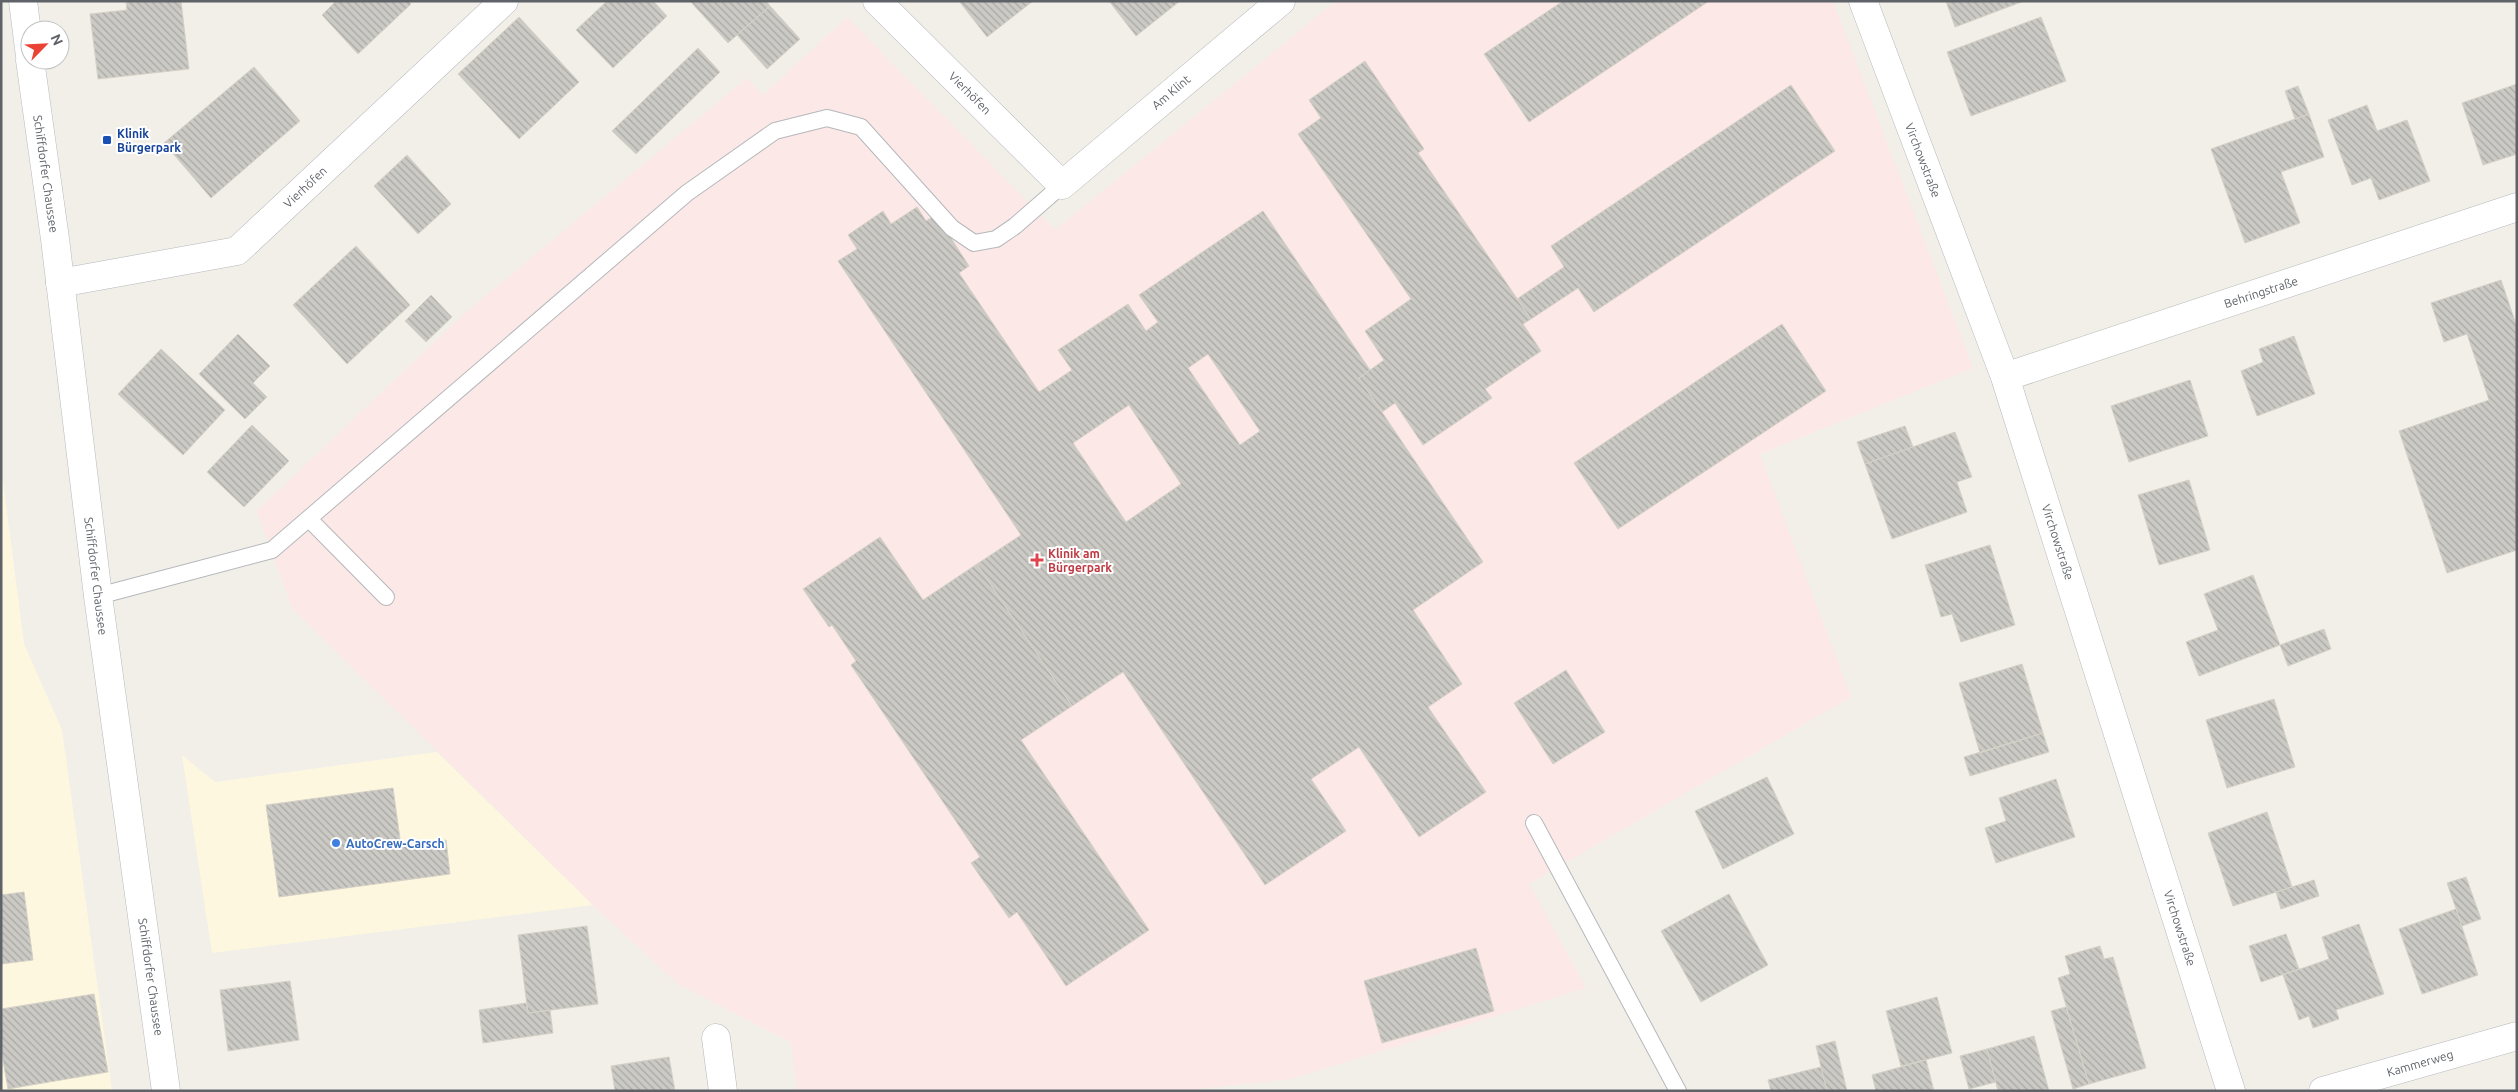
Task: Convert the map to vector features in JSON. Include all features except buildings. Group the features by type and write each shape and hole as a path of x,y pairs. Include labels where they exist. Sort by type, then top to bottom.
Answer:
{"street":[{"path":"23,1 25,20"},
{"name":"Vierhöfen","path":"60,284 237,251 504,1"},
{"name":"Vierhöfen","path":"877,1 1062,185"},
{"name":"Am Klint","path":"1062,185 1280,1"},
{"name":"Virchowstraße","path":"1863,1 2005,376 2231,1091"},
{"name":"Schiffdorfer Chaussee","path":"31,70 60,284 98,596 166,1091"},
{"name":"Behringstraße","path":"2005,376 2517,207"},
{"name":"Kammerweg","path":"2323,1091 2517,1036"},
{"path":"716,1038 723,1091"}],"lane":[{"path":"98,596 272,550 687,193 775,131 827,118 861,127 952,228 974,243 996,239 1015,226 1062,185"},
{"path":"309,519 386,597"},
{"path":"1534,823 1678,1091"}],"shaded area":[{"name":"Klinik am Bürgerpark","path":"1336,1 1833,1 1973,368 1760,454 1851,697 1529,884 1586,988 1291,1079 1178,1091 797,1091 791,1042 679,985 593,905 292,608 257,511 464,314 747,78 763,95 847,17 1055,230"},
{"path":"1,466 24,644 62,730 112,1091 1,1091"},
{"path":"437,752 593,905 212,953 182,755 215,782"}],"place":[{"name":"Klinik Bürgerpark","path":"107,140"},
{"name":"Klinik am Bürgerpark","path":"1037,560"},
{"name":"AutoCrew-Carsch","path":"336,843"}]}
